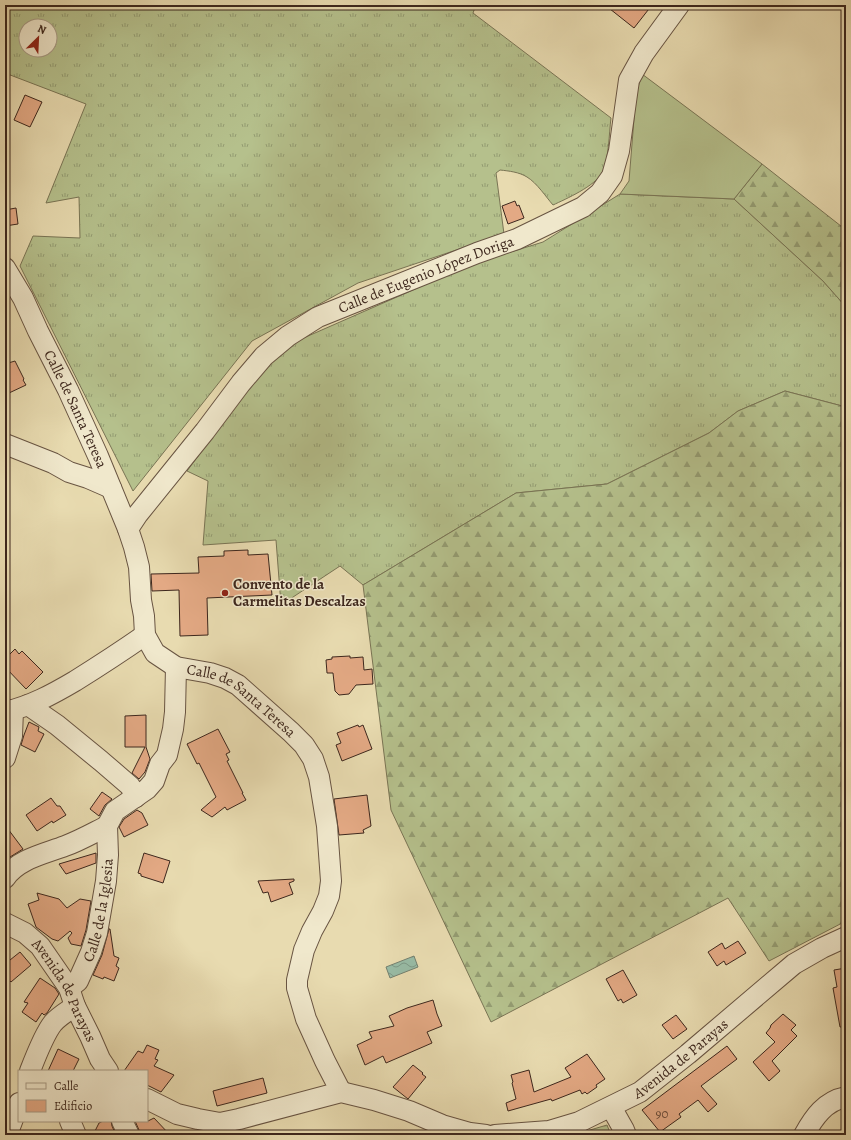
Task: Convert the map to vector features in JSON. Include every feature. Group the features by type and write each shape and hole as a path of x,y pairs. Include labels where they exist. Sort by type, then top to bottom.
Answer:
{"street":[{"name":"Calle de Eugenio López Doriga","path":"128,529 138,514 205,431 241,383 264,356 288,336 318,317 477,253 517,239 583,207 600,193 612,176 620,150 629,80 644,53 680,5"},
{"name":"Calle de Santa Teresa","path":"5,268 23,298 68,390 98,456 128,529 139,567 145,635 155,653 176,667 210,673 225,678 238,685 291,732 304,745 314,759 319,776 327,826 331,881 329,896 304,950 297,980 297,988 306,1019 341,1092"},
{"path":"5,444 53,463 69,472 111,488"},
{"path":"15,709 50,696 118,654 145,635"},
{"path":"5,878 21,864 44,853 65,846 107,826 115,811 147,789 154,781 160,764 167,755 173,729 176,667"},
{"path":"5,758 12,736 15,709"},
{"path":"15,709 57,725 83,745 130,786 136,797"},
{"name":"Calle de la Iglesia","path":"30,1070 52,1024 63,1014 72,997 91,952 97,933 101,917 107,868 107,826"},
{"name":"Avenida de Parayas","path":"5,923 25,933 40,946 72,997 100,1059 107,1070"},
{"name":"Avenida de Parayas","path":"506,1134 549,1131 579,1122 640,1092 660,1077 794,964 822,948 846,937"},
{"path":"148,1099 178,1114 198,1120 214,1129 239,1119 341,1092 409,1111 442,1125 470,1133 486,1135"},
{"path":"804,1135 817,1114 832,1101 846,1097"},
{"path":"7,1135 18,1106"},
{"path":"611,1107 626,1135"},
{"path":"70,1122 76,1135"},
{"path":"122,1122 129,1135"}],"green space":[{"path":"5,5 476,5 473,13 611,118 606,161 602,173 593,183 580,192 553,205 538,186 524,175 500,170 496,173 504,234 358,283 252,341 133,491 20,266 33,236 80,238 79,197 46,203 86,104 5,73"},
{"path":"642,74 762,164 734,199 620,194 629,181 636,94"},
{"path":"762,164 846,230 846,307 823,281 734,199"},
{"path":"620,194 734,199 823,281 846,307 846,407 785,391 738,411 709,433 607,484 516,493 363,585 340,566 281,605 276,540 203,545 208,481 187,471 268,362 299,340 472,264 543,242"},
{"path":"785,391 846,407 846,921 769,961 728,898 491,1022 391,810 363,585 516,493 607,484 709,433 738,411"},
{"path":"607,1125 611,1135 573,1135"}],"water":[{"path":"414,956 418,967 390,978 386,967"}],"building":[{"path":"605,5 652,5 634,28"},
{"path":"25,95 42,102 30,127 14,120"},
{"path":"515,201 517,206 519,205 524,218 508,224 502,206"},
{"path":"16,208 18,224 5,226 5,210"},
{"path":"15,361 26,385 9,393 5,385 5,364"},
{"name":"Convento de la Carmelitas Descalzas","path":"248,550 248,555 268,554 272,595 207,598 208,635 180,636 179,590 152,591 151,574 199,573 198,557 224,556 224,551"},
{"path":"15,649 19,654 22,651 43,672 26,689 5,667 5,659"},
{"path":"350,656 350,658 363,657 364,670 372,669 373,684 356,685 349,694 339,695 335,691 333,673 327,673 326,660 332,659 332,657"},
{"path":"146,715 146,747 150,759 145,772 139,779 132,773 145,747 125,747 125,716"},
{"path":"29,722 39,727 38,731 44,734 35,752 21,745"},
{"path":"358,725 359,727 363,725 372,749 342,761 336,745 341,743 337,733"},
{"path":"218,729 230,752 226,754 229,760 227,761 246,800 227,810 225,807 212,817 201,810 216,797 199,763 197,764 187,744"},
{"path":"102,792 112,799 105,805 99,816 90,809"},
{"path":"367,795 371,826 363,830 364,833 339,835 334,799"},
{"path":"51,798 57,806 60,806 66,815 53,823 52,821 37,831 26,815"},
{"path":"137,810 142,813 148,825 124,837 119,827 124,819"},
{"path":"5,825 23,849 10,857 5,850"},
{"path":"96,853 96,863 66,874 59,864"},
{"path":"144,853 170,861 163,883 141,876 141,874 138,873"},
{"path":"294,879 294,881 289,883 293,894 271,902 268,892 263,893 258,881"},
{"path":"37,893 59,899 67,908 80,899 91,901 86,930 81,946 71,944 68,938 72,933 70,931 58,941 52,939 36,927 28,904 39,900"},
{"path":"109,929 114,956 119,958 116,966 119,968 114,981 93,975 102,955"},
{"path":"738,941 746,953 726,965 724,961 717,966 708,952 722,943 725,949"},
{"path":"20,952 31,965 11,982 5,976 5,964"},
{"path":"846,968 846,1027 840,1027 833,988 837,987 834,970"},
{"path":"623,970 637,995 623,1003 621,999 618,1001 606,979"},
{"path":"40,978 55,988 59,994 47,1013 44,1015 42,1013 36,1022 22,1012 28,1003 24,1002"},
{"path":"433,1000 442,1026 427,1032 432,1043 386,1063 383,1056 365,1065 357,1045 372,1038 369,1032 394,1026 389,1016 407,1008"},
{"path":"783,1014 796,1025 791,1030 797,1036 772,1061 780,1071 769,1081 753,1062 775,1042 766,1033 771,1025"},
{"path":"676,1015 687,1029 673,1039 662,1025"},
{"path":"147,1045 159,1050 155,1059 158,1060 154,1066 174,1075 161,1092 148,1086 148,1070 125,1070 138,1051 143,1053"},
{"path":"727,1046 737,1059 701,1086 717,1104 708,1112 698,1100 679,1114 681,1117 660,1132 642,1110"},
{"path":"58,1049 79,1059 74,1070 48,1070"},
{"path":"587,1054 605,1079 596,1085 597,1087 587,1094 585,1092 582,1094 580,1090 552,1101 551,1099 508,1111 506,1103 516,1099 511,1075 529,1070 534,1092 571,1077 565,1068"},
{"path":"413,1065 426,1077 408,1099 393,1087"},
{"path":"263,1078 267,1093 217,1106 213,1091"},
{"path":"154,1118 170,1135 140,1135 135,1122 148,1121"},
{"path":"111,1122 116,1135 93,1135 99,1123"}],"place":[{"name":"Convento de la Carmelitas Descalzas","path":"225,593"}]}
